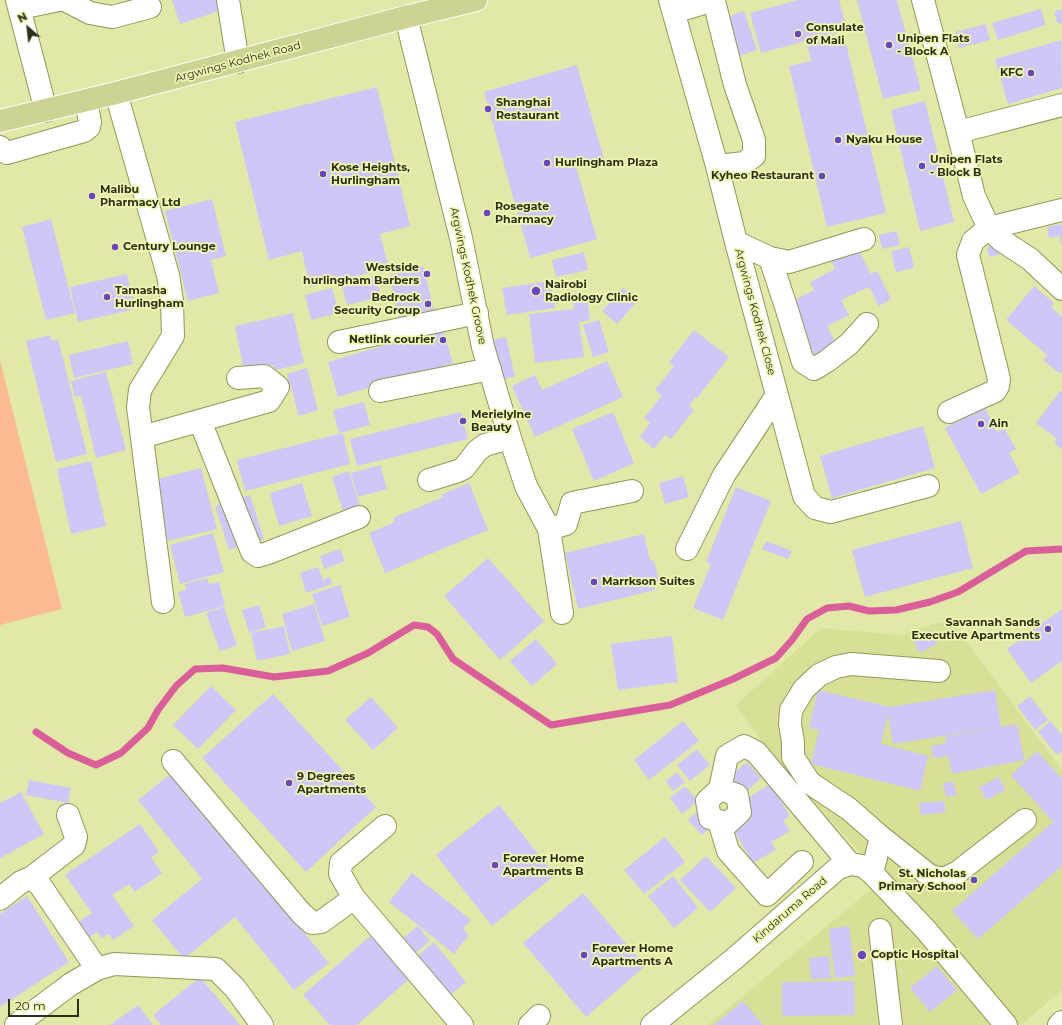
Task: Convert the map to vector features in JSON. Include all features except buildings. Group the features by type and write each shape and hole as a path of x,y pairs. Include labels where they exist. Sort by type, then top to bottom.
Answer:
{"main road":[{"name":"Argwings Kodhek Road","path":"0,121 86,101 476,0"}],"street":[{"path":"46,110 18,4 59,0"},
{"path":"65,0 90,13 112,17 150,7"},
{"path":"228,0 238,62"},
{"path":"672,6 714,0 735,85 754,140 754,156 744,163 717,166"},
{"path":"923,0 974,196 989,228 1001,240 1030,259 1062,289"},
{"name":"Argwings Kodhek Close","path":"672,6 717,166 804,496 815,508 831,512 928,486"},
{"name":"Argwings Kodhek Groove","path":"406,17 461,238 483,347 526,486 549,529 562,613"},
{"path":"116,93 168,275 172,301 173,336 140,390 138,407 163,602"},
{"path":"0,147 7,153 84,131 89,127 90,122 86,101"},
{"path":"958,132 1062,105"},
{"path":"949,412 995,392 999,379 968,255 973,241 989,228 1062,210"},
{"path":"736,242 770,258 788,262 864,239"},
{"path":"770,258 803,362 814,369 828,361 848,344 867,324"},
{"path":"339,342 477,313"},
{"path":"380,391 490,369"},
{"path":"142,437 269,401 278,387 264,376 238,378"},
{"path":"687,549 724,475 777,395"},
{"path":"200,421 252,552 258,556 359,517"},
{"path":"429,480 464,468 477,451 485,445 510,438"},
{"path":"549,529 566,524 572,504 632,491"},
{"path":"939,671 851,664 836,667 818,676 804,689 791,710 790,724 793,742 793,757 810,782 849,809 880,837 930,876 944,879 958,872 1025,820"},
{"path":"802,862 767,895 728,851 719,821 727,824 740,812 737,795 720,789 727,756 744,746 756,752 850,864 863,866 872,873 926,930 1006,1025"},
{"path":"173,761 301,913 312,922 321,922 354,898"},
{"path":"0,899 21,882 31,878 74,845 76,837 68,815"},
{"path":"386,826 341,863 340,874 354,898 462,1025"},
{"path":"872,873 880,837"},
{"name":"Kindaruma Road","path":"652,1025 734,959 838,868 850,864"},
{"path":"31,878 40,885 97,969"},
{"path":"880,930 891,1025"},
{"path":"16,1025 71,984 97,969 114,964 216,969 235,988 262,1025"},
{"path":"1059,1025 1062,1022"}],"shaded area":[{"path":"0,360 62,609 0,625"},
{"name":"St. Nicholas Primary School","path":"952,622 1062,770 1062,990 1021,1025 1017,1025 769,752 736,705 821,628 901,635 932,624"},
{"name":"Coptic Hospital","path":"876,885 990,1025 708,1025"}],"waterway":[{"path":"36,732 68,753 96,765 121,753 148,728 158,710 176,686 195,669 223,668 274,677 328,671 368,653 414,625 428,627 437,634 453,659 551,725 670,705 733,679 776,658 792,640 807,619 827,608 849,606 869,611 896,610 930,602 958,592 1026,551 1062,549"}],"place":[{"name":"Consulate of Mali","path":"798,34"},
{"name":"Unipen Flats - Block A","path":"889,45"},
{"name":"KFC","path":"1031,73"},
{"name":"Shanghai Restaurant","path":"488,109"},
{"name":"Nyaku House","path":"838,140"},
{"name":"Hurlingham Plaza","path":"547,163"},
{"name":"Unipen Flats - Block B","path":"922,166"},
{"name":"Kose Heights, Hurlingham","path":"323,174"},
{"name":"Kyheo Restaurant","path":"822,176"},
{"name":"Malibu Pharmacy Ltd","path":"92,196"},
{"name":"Rosegate Pharmacy","path":"487,213"},
{"name":"Century Lounge","path":"115,247"},
{"name":"Westside hurlingham Barbers","path":"427,274"},
{"name":"Nairobi Radiology Clinic","path":"536,291"},
{"name":"Tamasha Hurlingham","path":"107,297"},
{"name":"Bedrock Security Group","path":"428,304"},
{"name":"Netlink courier","path":"443,340"},
{"name":"Merielylne Beauty","path":"463,421"},
{"name":"Ain","path":"981,424"},
{"name":"Marrkson Suites","path":"594,582"},
{"name":"Savannah Sands Executive Apartments","path":"1048,629"},
{"name":"9 Degrees Apartments","path":"289,783"},
{"name":"Forever Home Apartments B","path":"495,865"},
{"name":"St. Nicholas Primary School","path":"974,880"},
{"name":"Forever Home Apartments A","path":"584,955"},
{"name":"Coptic Hospital","path":"862,955"}]}
